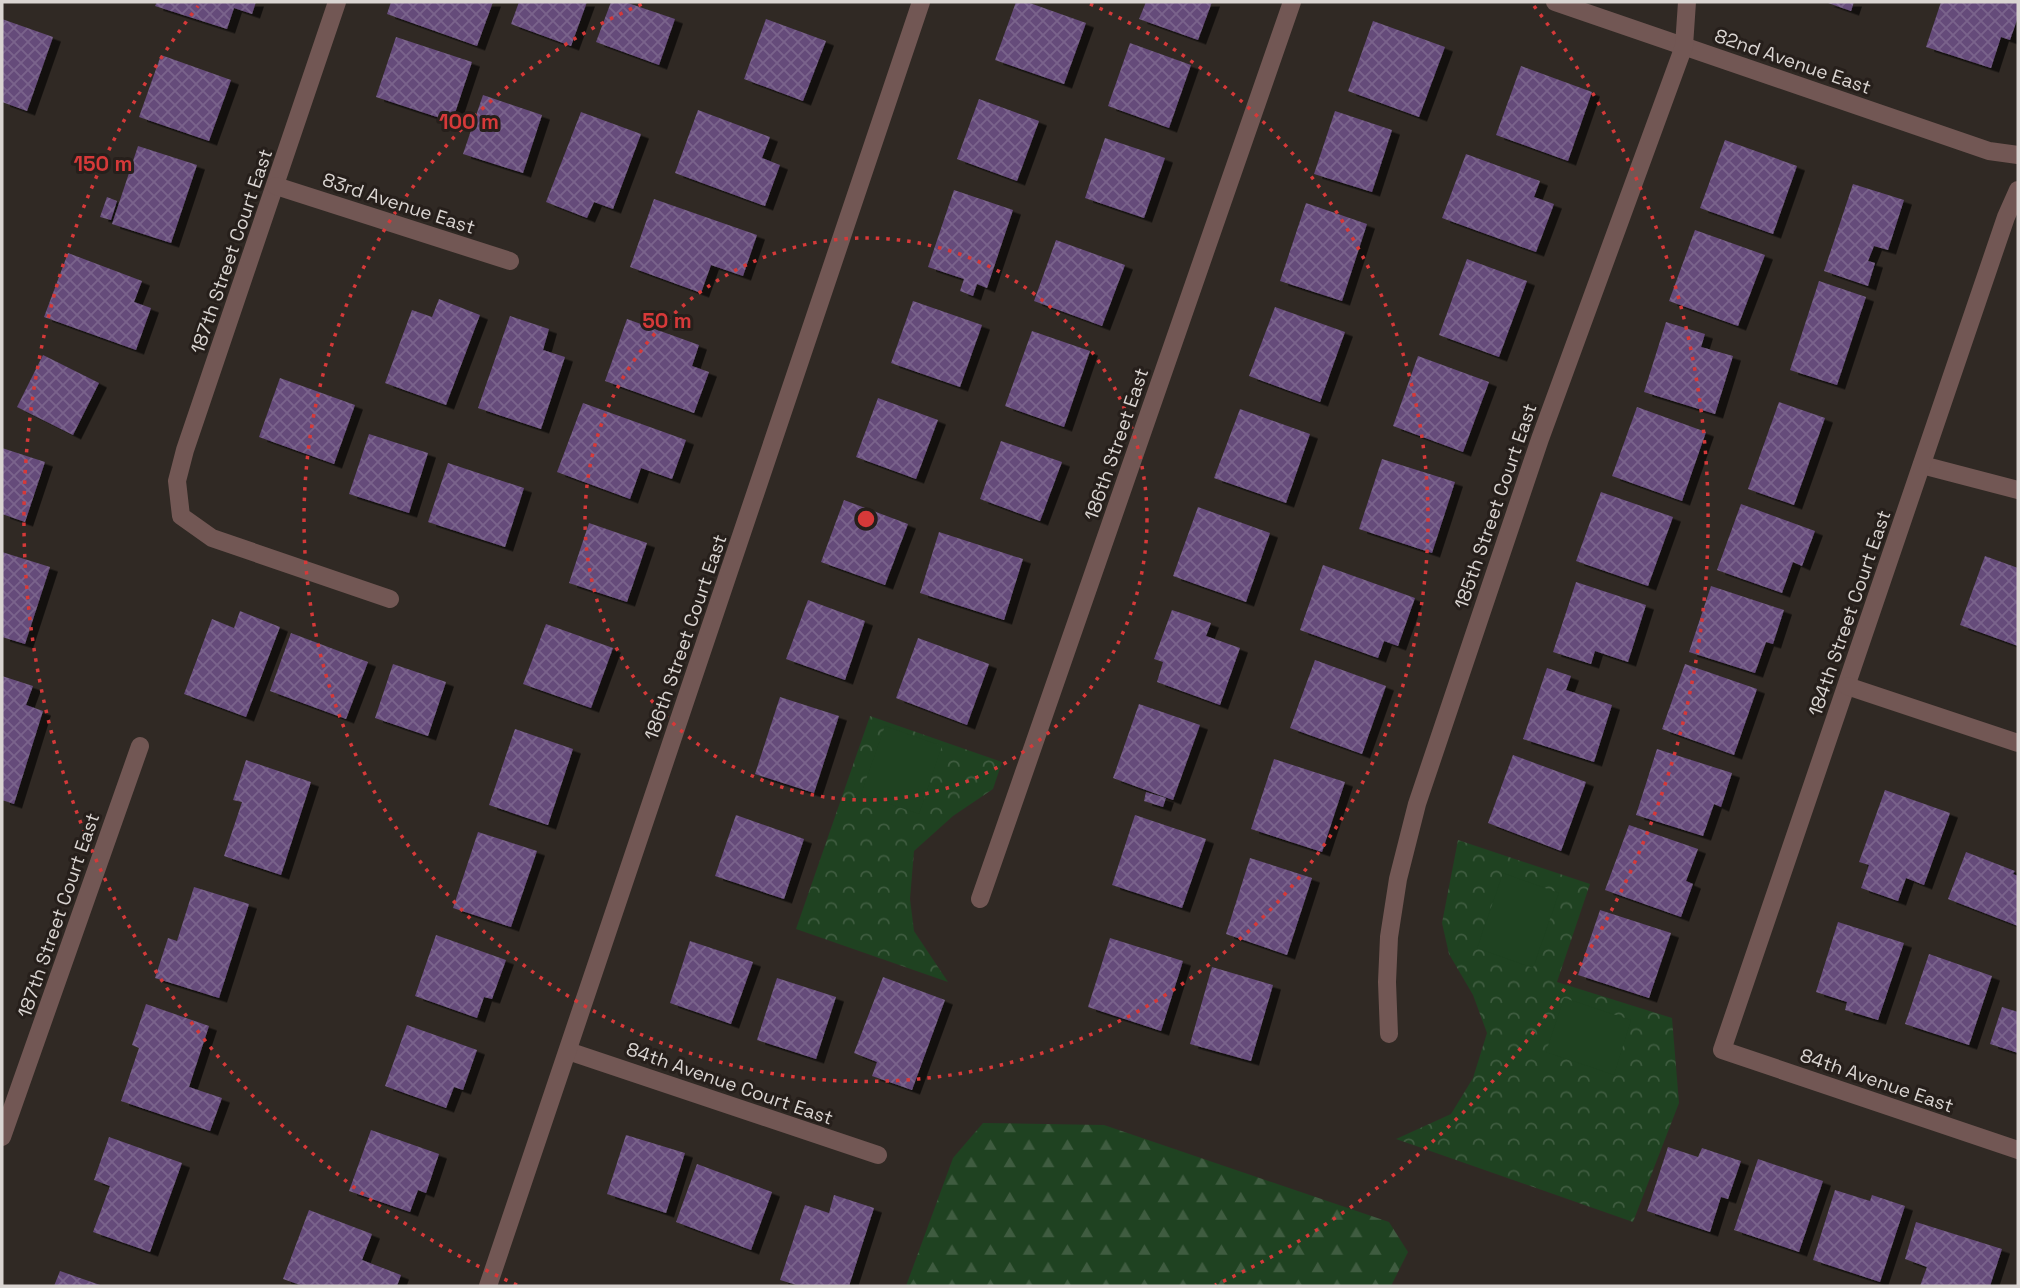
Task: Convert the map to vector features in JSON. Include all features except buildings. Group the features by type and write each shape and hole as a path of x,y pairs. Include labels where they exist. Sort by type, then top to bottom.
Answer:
{"street":[{"name":"187th Street Court East","path":"337,2 185,450 177,481 181,516 212,538 390,599"},
{"name":"186th Street Court East","path":"488,1286 921,2"},
{"name":"186th Street East","path":"980,899 1292,2"},
{"name":"82nd Avenue East","path":"1555,2 1989,151 2018,155"},
{"name":"185th Street Court East","path":"1389,1034 1389,937 1398,879 1417,804 1540,439 1684,46 1687,2"},
{"name":"83rd Avenue East","path":"276,186 510,261"},
{"name":"184th Street Court East","path":"1722,1049 2006,217 2018,190"},
{"path":"1922,465 2018,490"},
{"path":"1847,686 2018,743"},
{"name":"187th Street Court East","path":"2,1137 140,747"},
{"name":"84th Avenue East","path":"1722,1049 2018,1150"},
{"name":"84th Avenue Court East","path":"568,1051 878,1155"}],"green space":[{"path":"870,716 1002,762 993,789 953,816 914,851 910,899 914,931 948,982 796,929"},
{"path":"885,726 942,746 919,814 861,794"},
{"path":"1458,840 1590,884 1557,982 1672,1018 1679,1103 1633,1222 1396,1139 1451,1114 1473,1078 1487,1033 1473,995 1449,954 1442,923"},
{"path":"1503,873 1559,893 1533,968 1477,948"},
{"path":"1564,998 1631,1020 1614,1075 1546,1052"},
{"path":"983,1123 1104,1125 1389,1222 1408,1252 1391,1286 906,1286 953,1158"}]}
